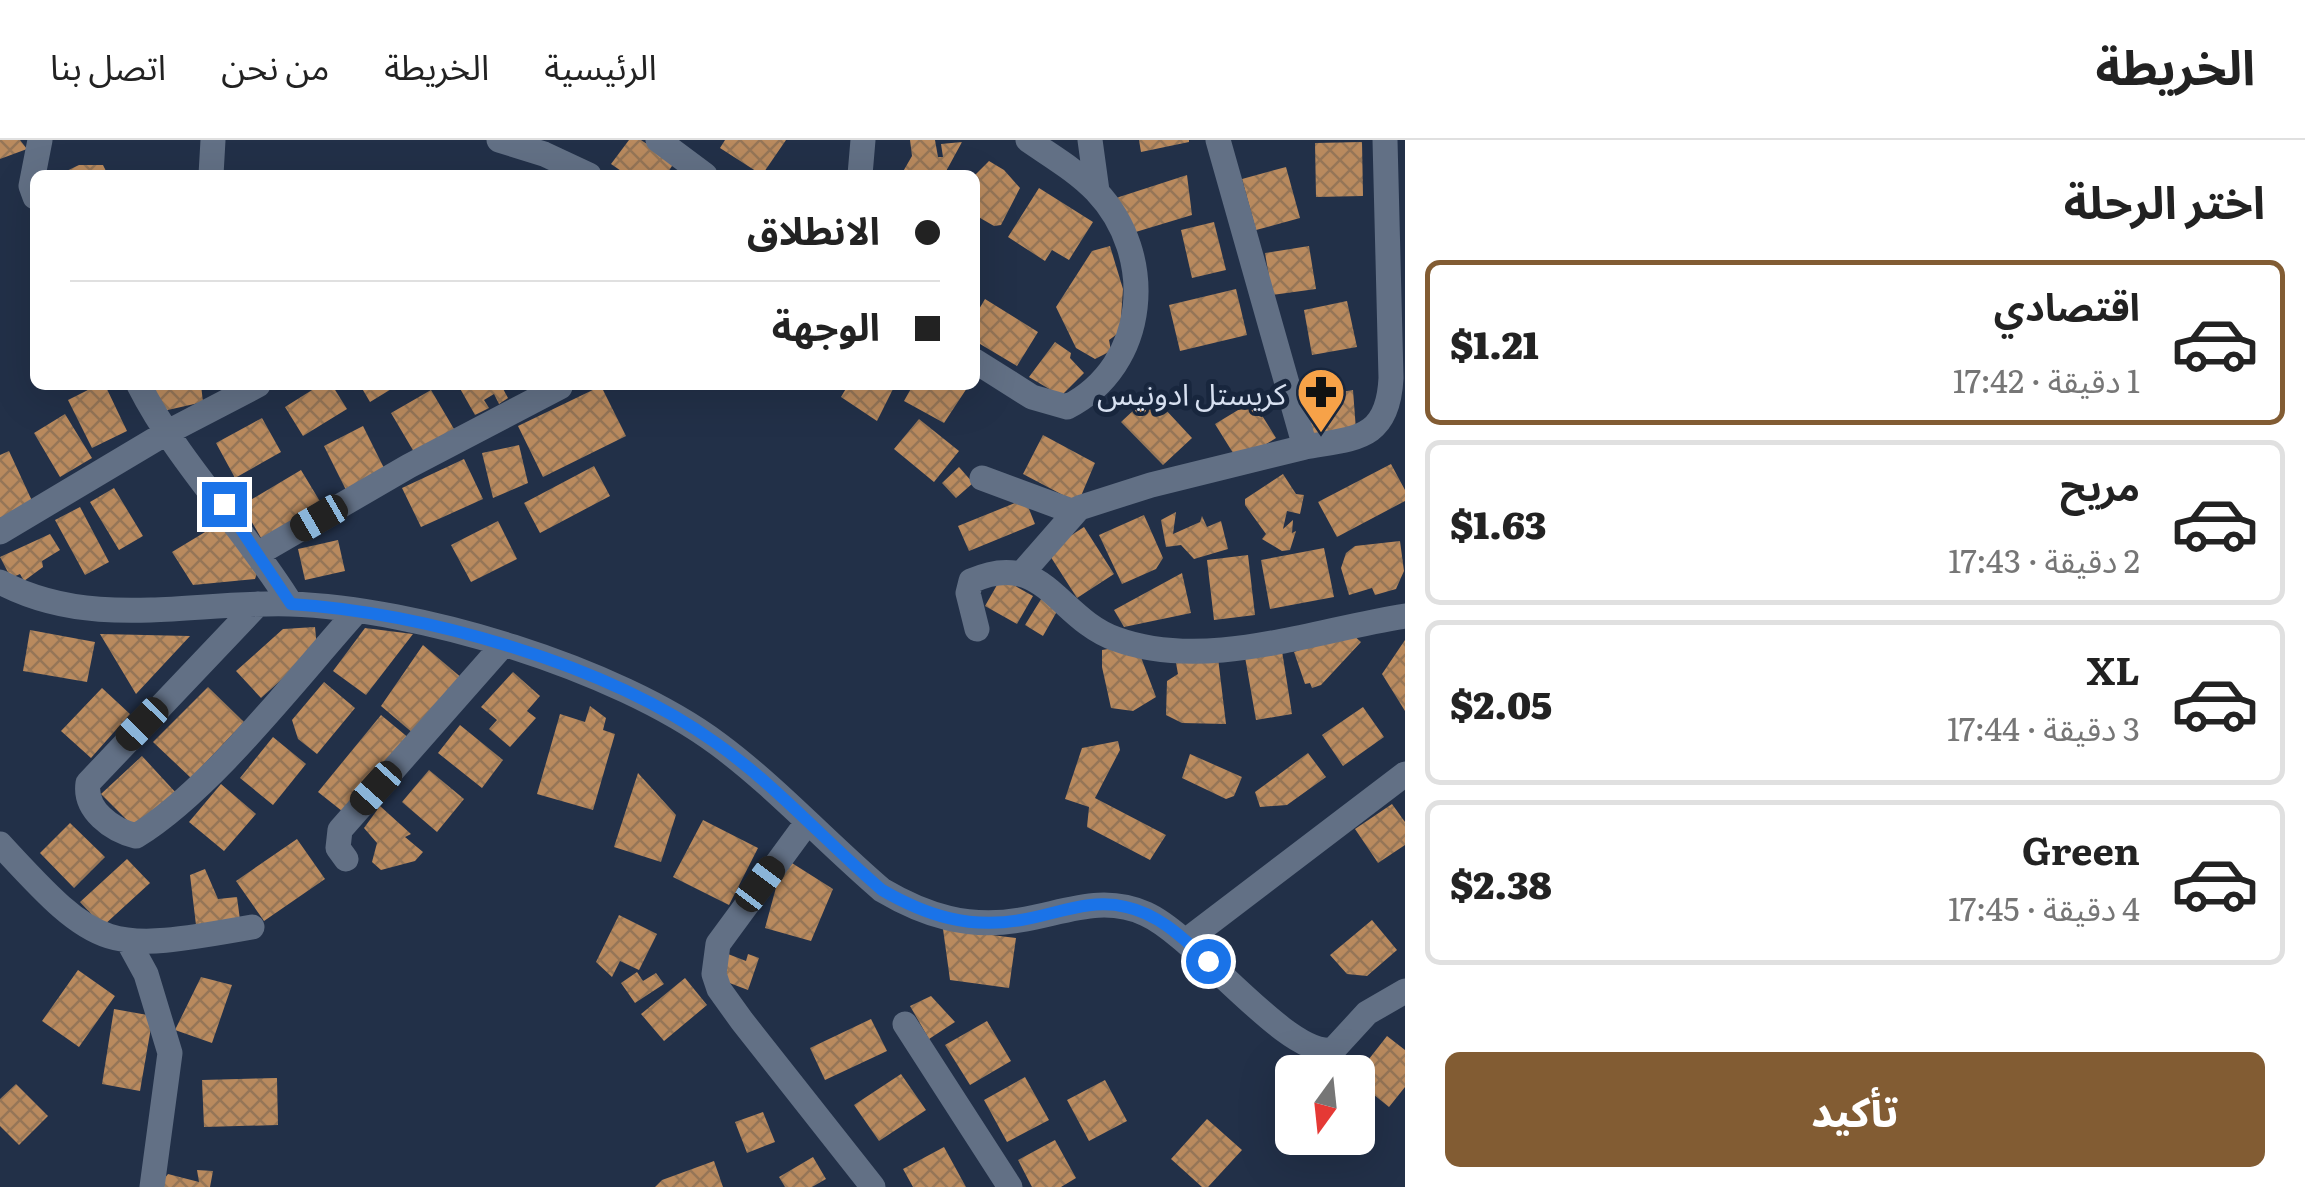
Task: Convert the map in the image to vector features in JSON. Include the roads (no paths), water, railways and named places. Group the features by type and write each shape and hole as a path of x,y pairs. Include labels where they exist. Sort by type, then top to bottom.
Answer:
{"street":[{"path":"34,170 40,140"},
{"path":"211,170 213,140"},
{"path":"499,140 578,170"},
{"path":"658,140 698,170"},
{"path":"860,170 863,140"},
{"path":"980,363 1052,406 1067,407 1100,384 1128,342 1138,304 1130,246 1096,191 1028,140"},
{"path":"1090,140 1096,191"},
{"path":"1218,140 1304,447"},
{"path":"978,629 968,592 971,580 1023,572 1074,512 1152,485 1371,432 1386,412 1390,378 1385,140"},
{"path":"142,390 166,433 260,553 291,604"},
{"path":"0,532 166,433 248,390"},
{"path":"260,553 409,466 554,390"},
{"path":"982,478 1074,512"},
{"path":"1023,572 1096,630 1156,650 1256,643 1405,616"},
{"path":"0,582 42,602 99,612 291,604 356,612 503,645 597,680 682,721 738,760 882,890 942,919 1010,922 1089,904 1112,904 1148,914 1186,940 1274,1022 1318,1051 1333,1050 1367,1014 1405,991"},
{"path":"258,604 88,783 93,806 120,832 136,836 194,787 356,612"},
{"path":"346,859 338,848 340,830 503,645"},
{"path":"1186,940 1405,774"},
{"path":"806,824 718,944 714,974 742,1022 873,1187"},
{"path":"0,844 63,912 91,933 129,943 175,941 252,927"},
{"path":"129,943 146,974 170,1053 152,1187"},
{"path":"905,1024 1010,1187"}],"place":[{"name":"كريستل ادونيس","path":"1321,434"}]}
